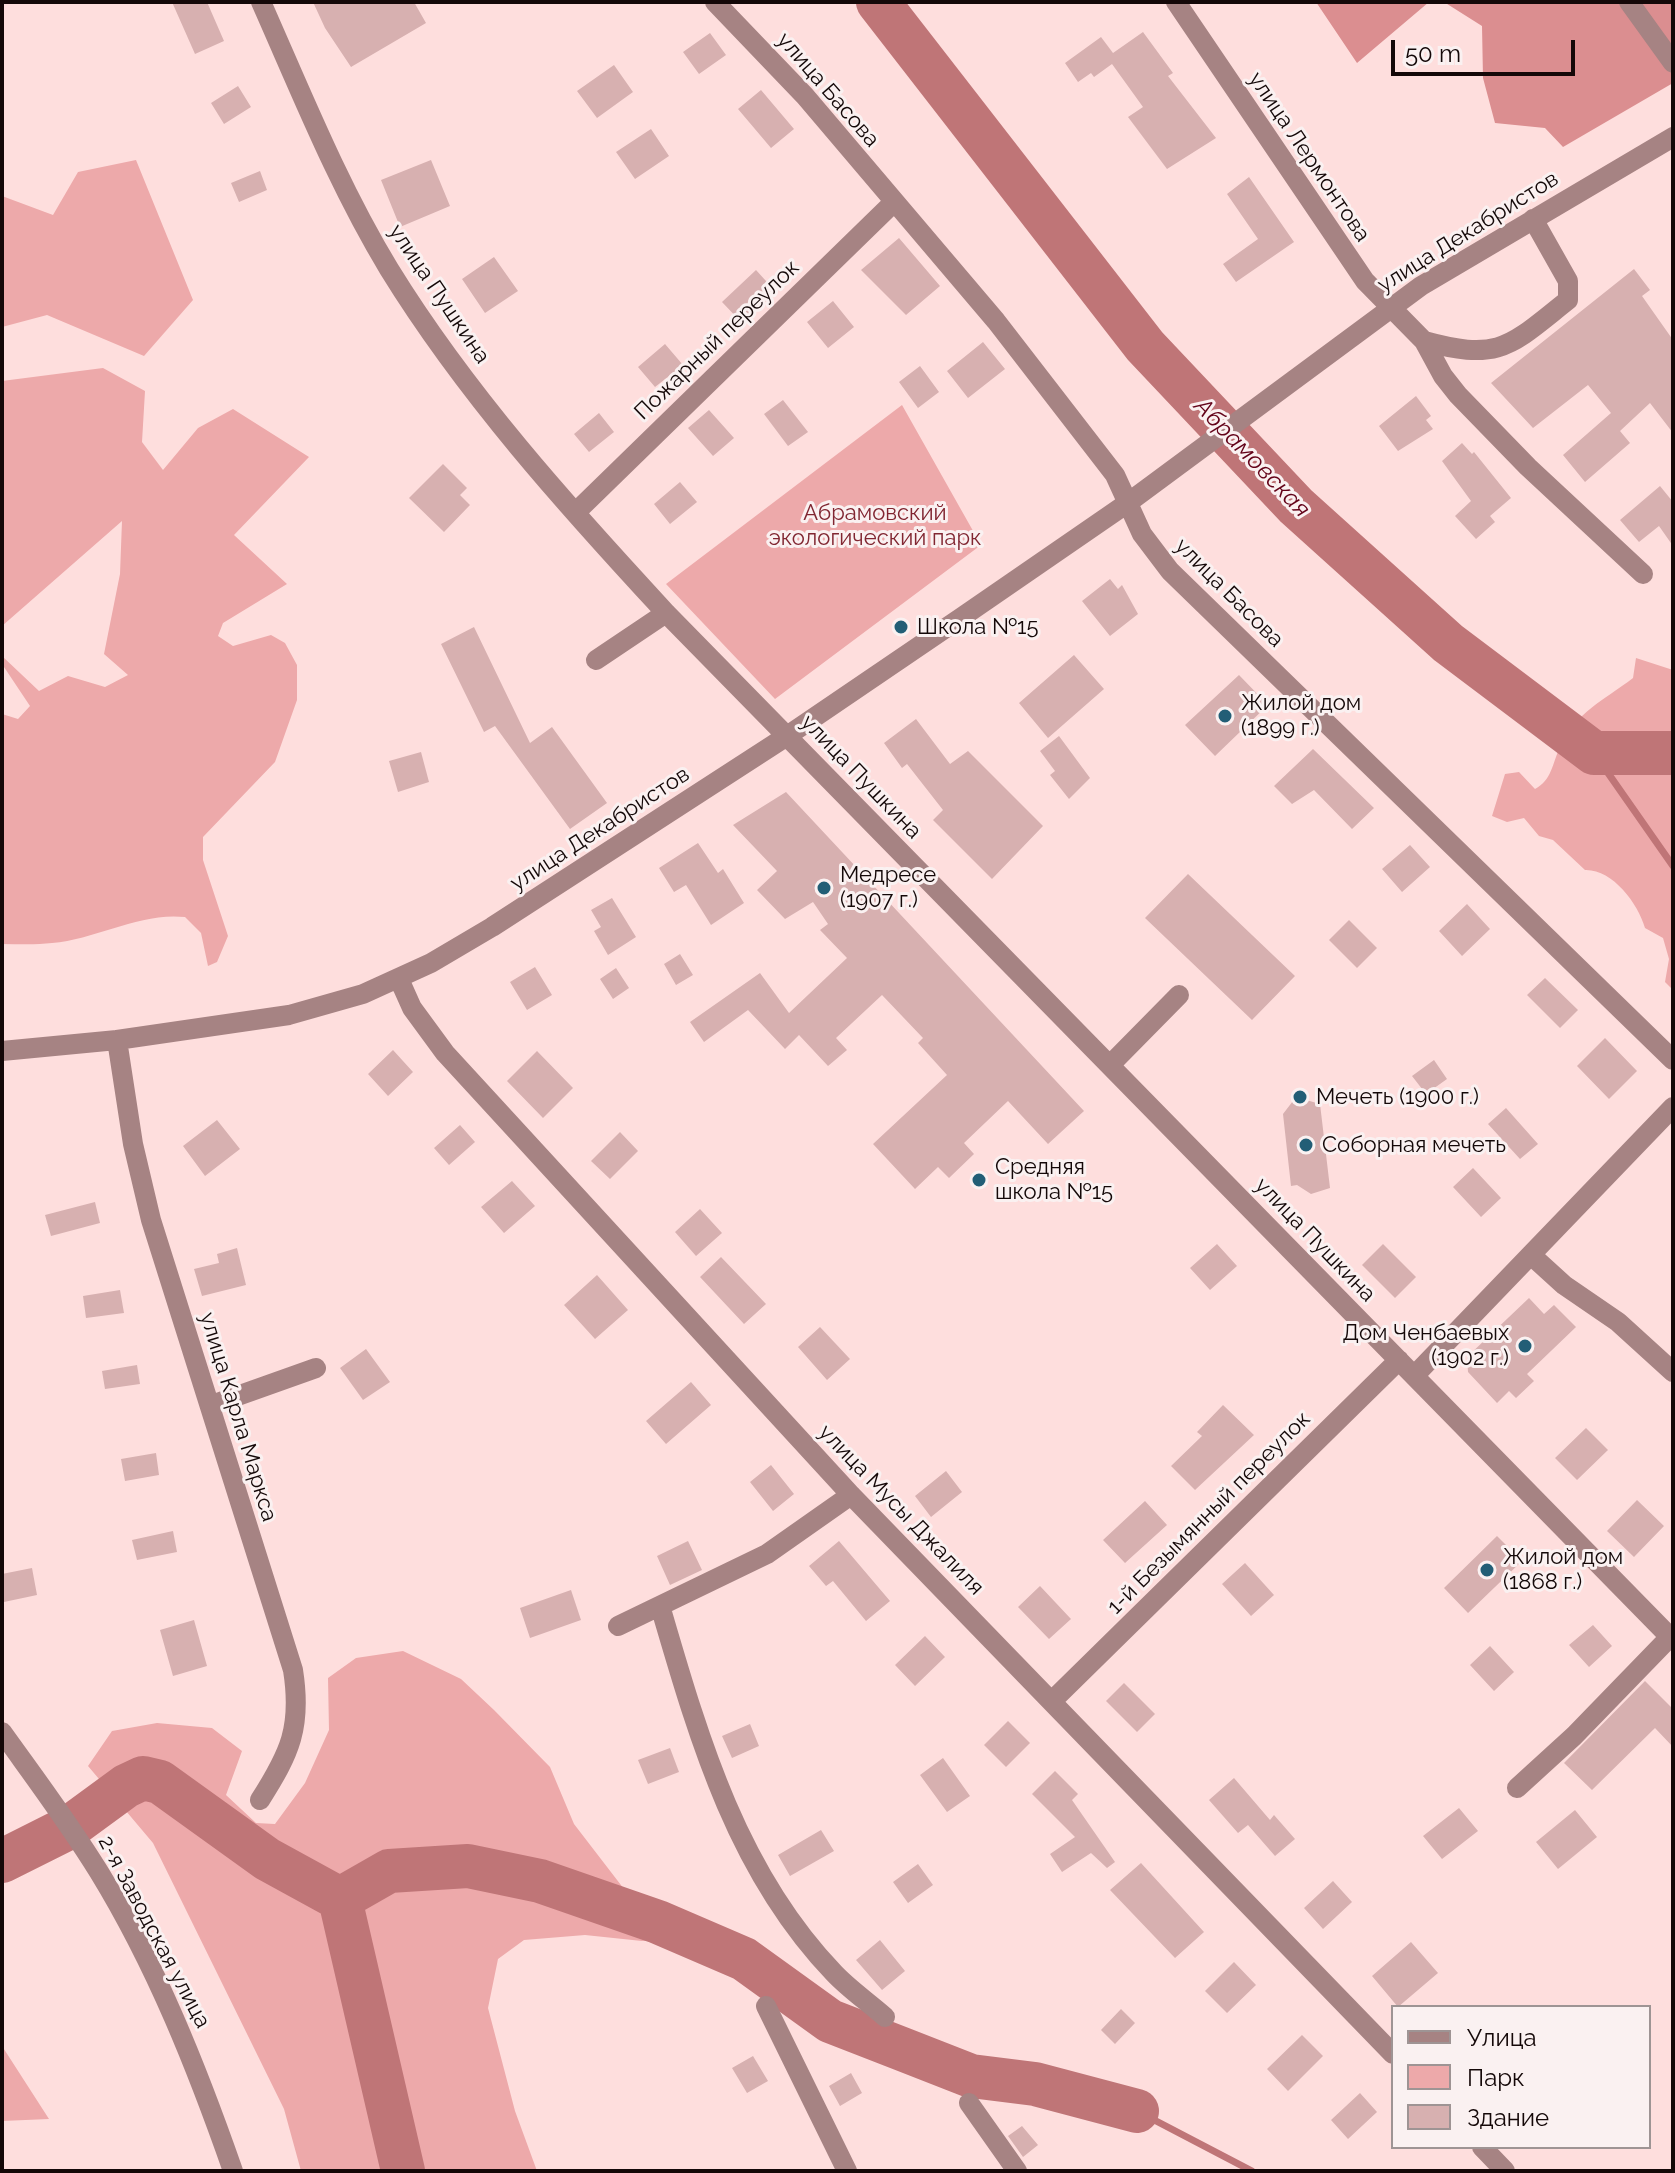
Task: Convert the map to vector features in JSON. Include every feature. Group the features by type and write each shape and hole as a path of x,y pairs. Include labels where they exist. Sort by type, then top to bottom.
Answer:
{"street":[{"name":"улица Пушкина","path":"261,2 336,169 389,268 470,383 576,512 666,613 1672,1639"},
{"name":"улица Басова","path":"715,2 805,96 893,203 963,280 1042,378 1115,475 1142,534 1170,571 1673,1060"},
{"name":"улица Лермонтова","path":"1176,2 1348,259 1424,341 1434,363 1458,395 1528,467 1643,574"},
{"path":"1629,2 1673,63"},
{"name":"улица Декабристов","path":"2,1051 117,1040 289,1015 363,994 399,979 492,927 787,736 1129,502 1391,307 1673,137"},
{"name":"Пожарный переулок","path":"576,512 893,203"},
{"path":"1424,341 1458,350 1501,349 1568,300 1568,281 1533,219"},
{"path":"596,660 666,613"},
{"name":"улица Мусы Джалиля","path":"399,979 412,1008 445,1053 851,1495 1391,2052"},
{"path":"1110,1065 1179,995"},
{"name":"улица Карла Маркса","path":"117,1040 133,1144 151,1220 212,1405 236,1497 293,1670 299,1704 290,1744 260,1800"},
{"path":"1414,1376 1673,1107"},
{"path":"1531,1255 1564,1285 1618,1322 1673,1372"},
{"name":"1-й Безымянный переулок","path":"1053,1700 1399,1360"},
{"path":"212,1405 316,1368"},
{"path":"618,1626 661,1609 767,1554 851,1495"},
{"path":"661,1609 709,1766 751,1858 812,1948 836,1976 885,2017"},
{"path":"1517,1788 1672,1639"},
{"name":"2-я Заводская улица","path":"2,1732 100,1874 162,1991 193,2061 233,2171"},
{"path":"766,2006 847,2171"},
{"path":"969,2103 1017,2171"},
{"path":"1484,2149 1505,2171"}],"green space":[{"path":"136,160 193,300 144,356 47,315 2,327 2,196 53,215 78,172"},
{"path":"103,368 145,391 142,442 163,470 198,428 233,409 309,457 234,535 287,584 223,623 218,636 233,646 271,635 285,643 297,665 297,700 275,762 203,837 203,860 228,936 217,962 208,966 201,933 185,917 152,918 69,941 2,944 2,714 18,719 30,706 2,664 2,656 39,691 68,676 105,687 128,675 104,654 120,574 122,521 2,626 2,381"},
{"name":"Абрамовский экологический парк","path":"902,405 981,545 775,699 666,584"},
{"path":"1636,658 1673,670 1673,990 1665,982 1669,959 1663,938 1645,928 1630,898 1614,881 1595,871 1585,870 1553,840 1539,836 1524,818 1507,822 1492,816 1505,774 1519,772 1535,789 1541,785 1574,724 1633,678"},
{"path":"403,1651 461,1679 494,1710 550,1767 574,1824 624,1889 696,1938 642,1941 585,1935 524,1940 498,1959 488,2008 515,2111 537,2171 301,2171 284,2109 153,1843 88,1766 112,1731 157,1723 212,1728 242,1751 226,1795 256,1823 275,1824 305,1783 329,1730 328,1678 356,1658"},
{"path":"2,2046 49,2119 2,2121"}],"shaded area":[{"path":"1316,2 1429,2 1357,63"},
{"path":"1444,2 1673,2 1673,83 1563,147 1545,128 1495,123 1483,78 1482,26"}],"building":[{"path":"172,2 207,2 224,41 195,54"},
{"path":"313,2 414,2 426,23 351,67 325,28"},
{"path":"1143,32 1173,73 1168,76 1216,138 1167,169 1128,117 1143,107 1112,64 1094,77 1091,73 1078,82 1065,63 1101,37 1113,53"},
{"path":"710,33 726,55 699,74 683,52"},
{"path":"614,65 633,92 597,118 577,91"},
{"path":"238,86 251,107 224,124 211,103"},
{"path":"761,90 794,129 771,148 738,109"},
{"path":"651,129 669,156 635,179 616,152"},
{"path":"431,160 450,206 400,227 381,180"},
{"path":"260,171 267,190 239,202 231,183"},
{"path":"1249,177 1294,242 1236,282 1223,264 1258,239 1227,194"},
{"path":"899,238 940,286 906,315 861,270"},
{"path":"494,257 518,291 485,313 462,279"},
{"path":"1634,269 1650,290 1642,296 1673,340 1673,433 1650,403 1620,431 1630,443 1585,482 1563,455 1611,413 1588,385 1533,428 1491,383"},
{"path":"756,270 776,292 742,323 722,302"},
{"path":"833,301 854,327 828,348 807,322"},
{"path":"983,342 1005,369 968,398 947,371"},
{"path":"665,344 683,365 655,387 638,367"},
{"path":"920,366 939,392 918,408 899,382"},
{"path":"1416,396 1431,416 1426,420 1433,429 1398,451 1379,426"},
{"path":"783,400 808,432 788,446 764,414"},
{"path":"709,410 734,438 713,456 688,428"},
{"path":"599,413 614,432 589,452 574,434"},
{"path":"1462,443 1472,454 1474,452 1511,498 1490,516 1495,522 1476,539 1455,516 1471,501 1442,461"},
{"path":"443,464 467,488 460,495 470,505 444,532 409,498"},
{"path":"680,482 697,502 670,524 654,504"},
{"path":"1660,486 1673,502 1673,546 1659,526 1639,542 1620,520"},
{"path":"1110,579 1118,589 1122,585 1138,614 1110,636 1082,601"},
{"path":"474,627 530,743 552,727 607,803 570,829 495,726 484,732 441,644"},
{"path":"1074,655 1104,689 1048,738 1019,703"},
{"path":"1239,675 1268,705 1215,756 1185,725"},
{"path":"916,719 950,764 968,751 1043,826 992,879 933,820 943,810 907,764 902,768 884,743"},
{"path":"1059,736 1090,778 1069,799 1050,775 1055,771 1040,751"},
{"path":"1313,749 1374,808 1352,829 1314,790 1292,804 1274,786"},
{"path":"421,752 429,782 398,792 389,761"},
{"path":"786,792 1084,1111 1048,1144 1008,1101 964,1143 974,1154 949,1178 938,1167 915,1189 873,1144 947,1075 918,1043 923,1038 882,995 836,1038 847,1050 828,1066 799,1035 785,1049 748,1010 704,1042 690,1022 760,973 789,1013 847,958 820,930 828,924 813,902 785,919 757,890 777,871 733,825"},
{"path":"698,843 718,873 723,869 744,903 711,925 686,885 674,892 659,868"},
{"path":"1410,845 1430,867 1402,892 1382,869"},
{"path":"1188,874 1295,976 1252,1020 1145,918"},
{"path":"612,898 636,937 608,955 594,931 601,927 591,910"},
{"path":"1467,904 1490,929 1462,956 1439,931"},
{"path":"1349,920 1377,948 1357,968 1329,940"},
{"path":"680,954 693,975 676,985 664,964"},
{"path":"535,967 552,995 527,1010 510,982"},
{"path":"616,968 629,988 613,999 600,979"},
{"path":"1545,978 1578,1010 1560,1028 1527,995"},
{"path":"1605,1038 1637,1071 1609,1099 1577,1066"},
{"path":"393,1050 413,1072 388,1096 368,1074"},
{"path":"537,1051 573,1088 543,1118 507,1081"},
{"path":"1434,1060 1447,1079 1426,1094 1412,1076"},
{"name":"Соборная мечеть","path":"1296,1097 1320,1104 1330,1188 1311,1194 1297,1185 1291,1186 1283,1114"},
{"path":"1506,1108 1538,1144 1520,1159 1488,1124"},
{"path":"217,1120 240,1149 205,1176 183,1146"},
{"path":"460,1125 475,1142 449,1165 434,1148"},
{"path":"620,1132 638,1151 610,1179 591,1161"},
{"path":"1473,1168 1501,1198 1481,1217 1453,1187"},
{"path":"512,1181 535,1206 504,1233 481,1207"},
{"path":"95,1202 100,1223 51,1236 45,1215"},
{"path":"700,1209 722,1233 696,1256 675,1232"},
{"path":"1217,1244 1237,1266 1210,1290 1190,1268"},
{"path":"1383,1244 1416,1277 1395,1298 1362,1265"},
{"path":"237,1248 246,1285 202,1296 194,1269 219,1263 217,1254"},
{"path":"721,1257 766,1304 744,1324 700,1277"},
{"path":"597,1275 628,1310 595,1339 564,1305"},
{"path":"120,1290 124,1313 86,1318 83,1296"},
{"path":"1529,1298 1544,1314 1554,1305 1576,1327 1527,1374 1534,1381 1516,1398 1509,1391 1497,1403 1468,1372 1467,1357"},
{"path":"820,1327 850,1359 827,1380 798,1347"},
{"path":"366,1349 390,1382 363,1400 340,1368"},
{"path":"137,1365 140,1384 105,1389 102,1371"},
{"path":"691,1382 711,1405 666,1444 646,1421"},
{"path":"1223,1405 1254,1435 1195,1490 1171,1466 1202,1436 1197,1432"},
{"path":"1586,1428 1608,1450 1577,1480 1555,1458"},
{"path":"156,1453 159,1475 125,1481 121,1459"},
{"path":"771,1465 794,1494 773,1511 750,1482"},
{"path":"946,1471 962,1492 931,1517 915,1496"},
{"path":"1637,1500 1664,1526 1634,1557 1607,1531"},
{"path":"1145,1501 1167,1525 1125,1563 1103,1540"},
{"path":"173,1531 177,1552 137,1560 132,1540"},
{"path":"1497,1536 1522,1561 1468,1613 1444,1588"},
{"path":"688,1541 702,1570 670,1585 657,1556"},
{"path":"839,1541 890,1601 866,1621 833,1581 826,1586 809,1566"},
{"path":"1245,1563 1274,1595 1251,1616 1222,1584"},
{"path":"32,1568 37,1595 4,1602 2,1574"},
{"path":"1040,1586 1071,1619 1049,1639 1018,1607"},
{"path":"571,1590 581,1620 530,1638 520,1608"},
{"path":"194,1620 207,1666 173,1676 160,1630"},
{"path":"1593,1625 1612,1646 1589,1667 1569,1645"},
{"path":"925,1636 945,1657 915,1686 895,1665"},
{"path":"1490,1646 1514,1672 1494,1691 1470,1665"},
{"path":"1645,1681 1673,1709 1673,1747 1655,1728 1592,1790 1564,1763"},
{"path":"1124,1683 1155,1714 1137,1732 1106,1701"},
{"path":"1008,1721 1030,1743 1006,1767 984,1745"},
{"path":"750,1724 759,1746 732,1758 722,1736"},
{"path":"670,1748 679,1772 648,1784 638,1760"},
{"path":"943,1758 970,1796 947,1812 920,1775"},
{"path":"1055,1771 1078,1794 1072,1800 1115,1862 1107,1868 1091,1853 1062,1872 1050,1854 1075,1837 1032,1794"},
{"path":"1234,1778 1270,1820 1274,1815 1295,1839 1275,1856 1248,1825 1238,1833 1209,1800"},
{"path":"1459,1808 1478,1831 1442,1859 1423,1836"},
{"path":"1575,1810 1597,1837 1558,1869 1536,1842"},
{"path":"821,1830 834,1851 790,1876 778,1855"},
{"path":"1141,1863 1204,1932 1175,1958 1110,1890"},
{"path":"918,1864 933,1885 908,1903 893,1882"},
{"path":"1333,1881 1352,1902 1323,1929 1304,1908"},
{"path":"880,1940 905,1971 882,1990 856,1960"},
{"path":"1411,1942 1438,1973 1400,2005 1396,2005 1372,1976"},
{"path":"1234,1962 1256,1985 1227,2013 1205,1991"},
{"path":"1121,2009 1135,2023 1115,2044 1101,2030"},
{"path":"1302,2035 1323,2056 1288,2091 1267,2069"},
{"path":"753,2056 768,2081 747,2093 732,2068"},
{"path":"851,2073 862,2093 840,2106 829,2086"},
{"path":"1360,2093 1377,2112 1348,2139 1331,2120"},
{"path":"1022,2126 1038,2145 1023,2157 1008,2136"}],"waterway":[{"name":"Абрамовская","path":"878,2 1145,346 1296,506 1448,643 1594,753 1673,753"},
{"name":"Абрамовская","path":"1594,753 1673,866"},
{"path":"2,1861 70,1827 126,1786 143,1778 160,1782 267,1859 340,1899 389,1871 468,1866 540,1881 658,1922 744,1959 830,2021 971,2076 1035,2084 1137,2111"},
{"path":"340,1899 403,2171"},
{"path":"1137,2111 1252,2171"}],"place":[{"name":"Школа №15","path":"901,627"},
{"name":"Жилой дом (1899 г.)","path":"1225,716"},
{"name":"Медресе (1907 г.)","path":"824,888"},
{"name":"Мечеть (1900 г.)","path":"1300,1097"},
{"name":"Соборная мечеть","path":"1306,1145"},
{"name":"Средняя школа №15","path":"979,1180"},
{"name":"Дом Ченбаевых (1902 г.)","path":"1525,1346"},
{"name":"Жилой дом (1868 г.)","path":"1487,1570"}]}
